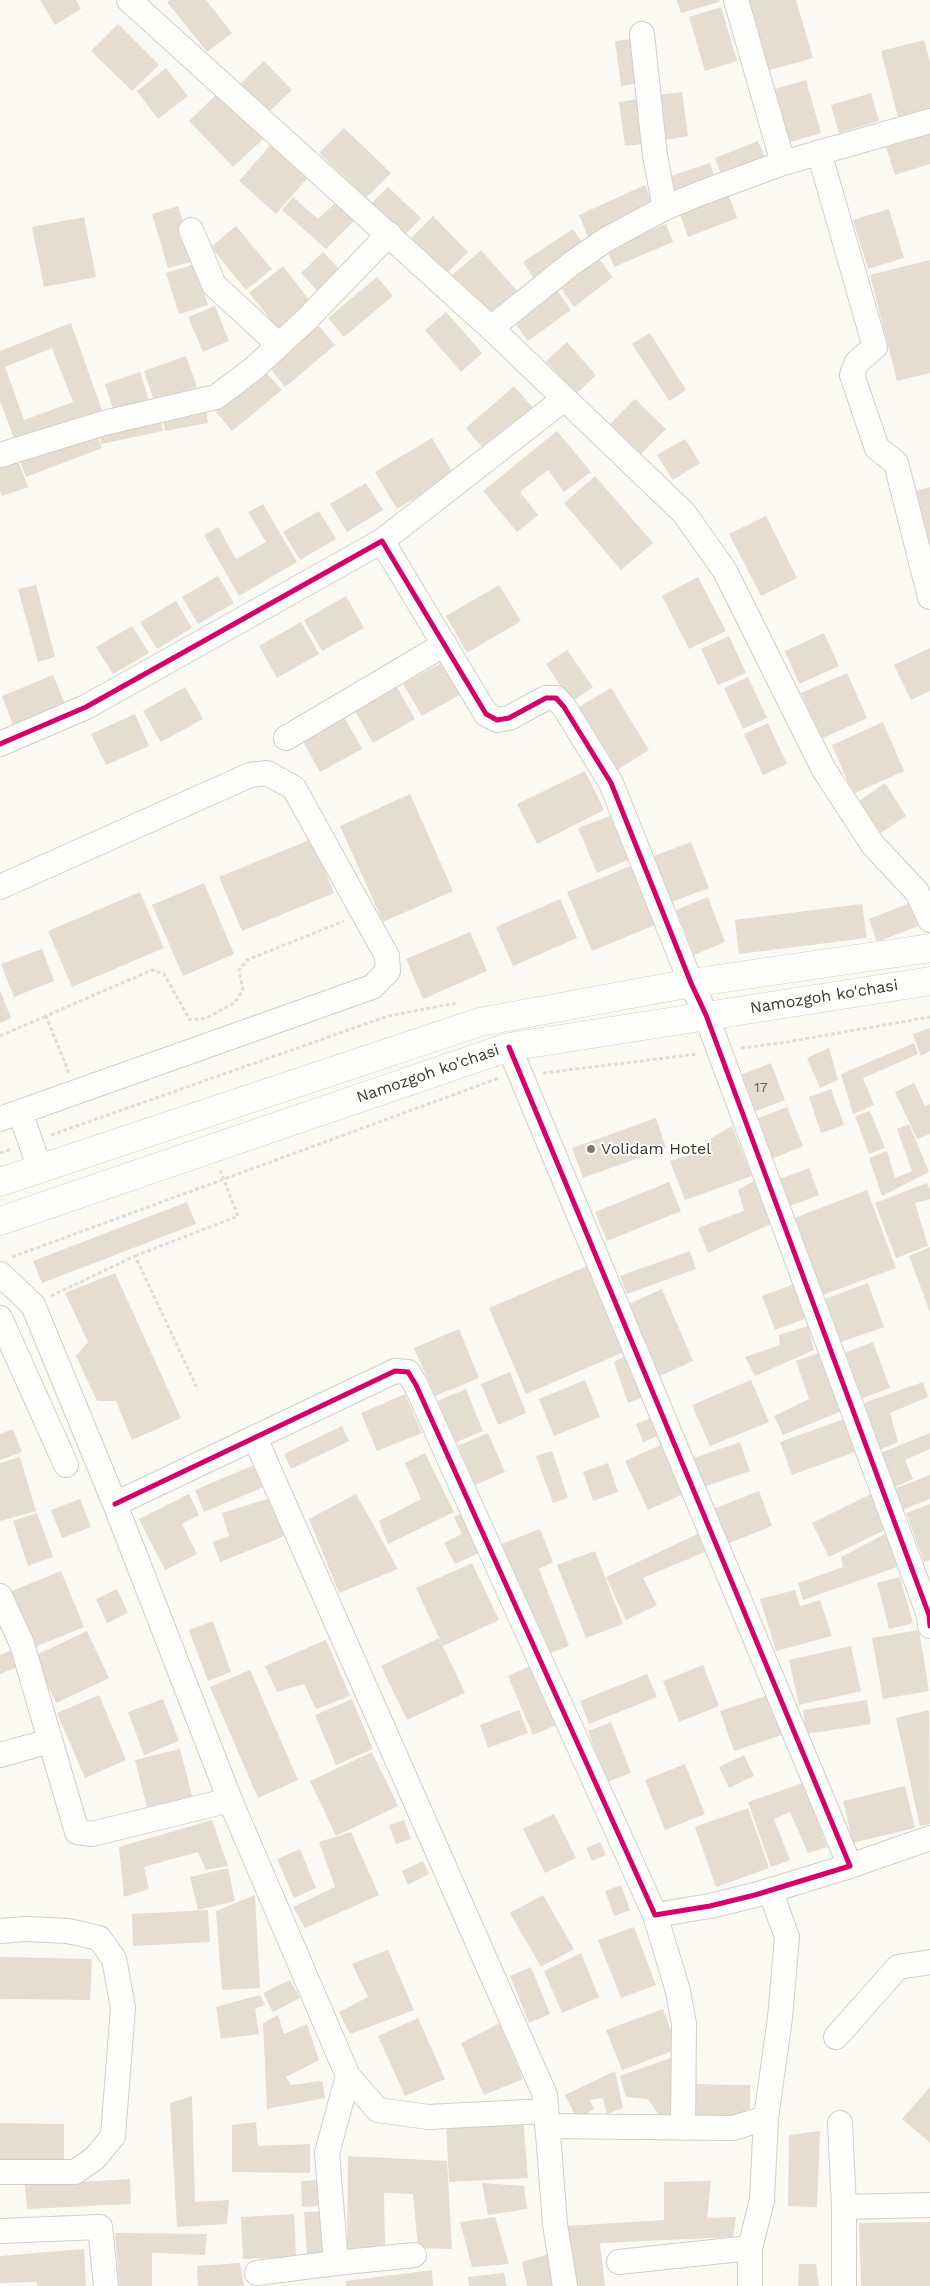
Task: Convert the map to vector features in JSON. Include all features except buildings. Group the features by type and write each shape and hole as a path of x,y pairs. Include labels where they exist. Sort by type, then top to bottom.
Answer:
{"main road":[{"name":"Namozgoh ko'chasi","path":"0,1182 480,1022 691,983 930,948"},
{"name":"Namozgoh ko'chasi","path":"0,1221 509,1047 930,981"}],"street":[{"path":"736,0 783,163"},
{"path":"141,3 491,328 684,513 724,571 823,768 873,845 917,892 930,920"},
{"path":"642,34 655,156 665,208"},
{"path":"491,328 571,264 606,239 665,208 783,163 930,121"},
{"path":"819,152 876,347 857,362 852,375 876,448 896,463 930,597"},
{"path":"191,230 214,285 279,345"},
{"path":"0,455 104,423 216,397 235,384 305,321 389,234"},
{"path":"0,744 86,707 382,541 564,399"},
{"path":"382,541 486,714 497,720 509,718 546,698 556,698 564,707 611,783 720,1051 929,1615 930,1626"},
{"path":"286,738 445,644"},
{"path":"0,888 250,775 267,773 294,788 387,956 388,970 372,987 10,1116 40,1169"},
{"path":"509,1047 850,1866"},
{"path":"2,1270 33,1304 230,1800 348,2076 378,2110 428,2117 547,2118 684,2128 733,2128 766,2118"},
{"path":"0,1318 66,1465"},
{"path":"114,1504 395,1371 408,1372 416,1385 655,1915 678,1991 684,2024 684,2128"},
{"path":"256,1438 545,2095 555,2224 565,2286"},
{"path":"0,1596 22,1644 77,1832 92,1834 230,1800"},
{"path":"0,1755 50,1741"},
{"path":"655,1915 710,1906 770,1890 850,1866 930,1838"},
{"path":"750,2286 750,2248 762,2200 766,2118 780,2018 788,1937 770,1890"},
{"path":"0,1931 26,1929 68,1931 99,1938 114,1959 123,2008 113,2136 95,2158 76,2172 0,2172"},
{"path":"836,2036 898,1967 930,1962"},
{"path":"336,2263 327,2153 348,2076"},
{"path":"840,2123 844,2206 844,2286"},
{"path":"844,2206 930,2205"},
{"path":"0,2231 100,2227 106,2286"},
{"path":"620,2262 750,2248"},
{"path":"258,2273 414,2256"}],"path":[{"path":"0,1036 152,970 164,974 190,1020 206,1018 234,1003 244,990 239,970 246,960 363,913"},
{"path":"46,1016 76,1092"},
{"path":"2,1270 223,1179 498,1078 781,1043 930,1016"},
{"path":"33,1304 135,1256 238,1216 212,1148"},
{"path":"135,1256 198,1390"}],"cycle path":[{"path":"0,744 86,707 382,541 486,714 497,720 509,718 546,698 556,698 564,707 611,783 691,983 706,1015 929,1615 930,1626"},
{"path":"115,1504 395,1371 408,1372 416,1385 655,1915 710,1906 755,1895 850,1866 509,1047"}],"place":[{"name":"Volidam Hotel","path":"591,1149"}]}
